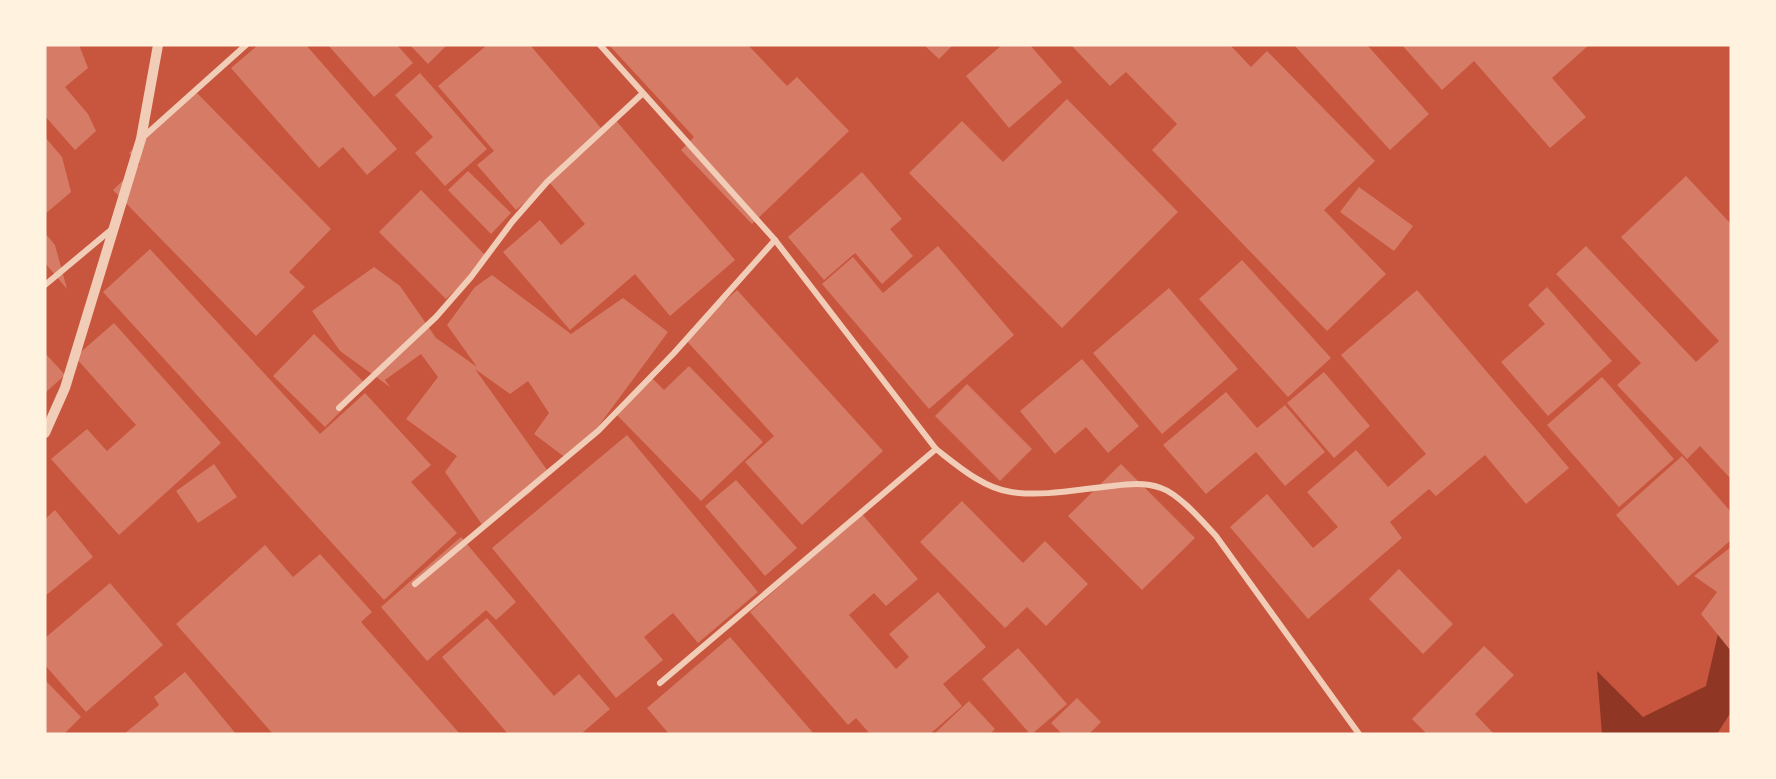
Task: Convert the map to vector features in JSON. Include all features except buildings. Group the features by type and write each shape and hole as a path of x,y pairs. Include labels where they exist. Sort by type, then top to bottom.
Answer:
{"street":[{"path":"45,434 65,388 141,139 158,45"},
{"path":"141,139 246,45"},
{"path":"600,45 775,240 936,449 965,471 1010,492 1037,493 1137,483 1163,488 1194,511 1216,536 1359,734"},
{"path":"339,408 436,317 547,182 642,94"},
{"path":"45,285 112,229"},
{"path":"415,584 598,431 674,353 775,240"},
{"path":"660,683 936,449"}],"shaded area":[{"path":"1723,612 1731,624 1731,712 1717,734 1602,734 1597,671 1643,717 1706,686"}]}
